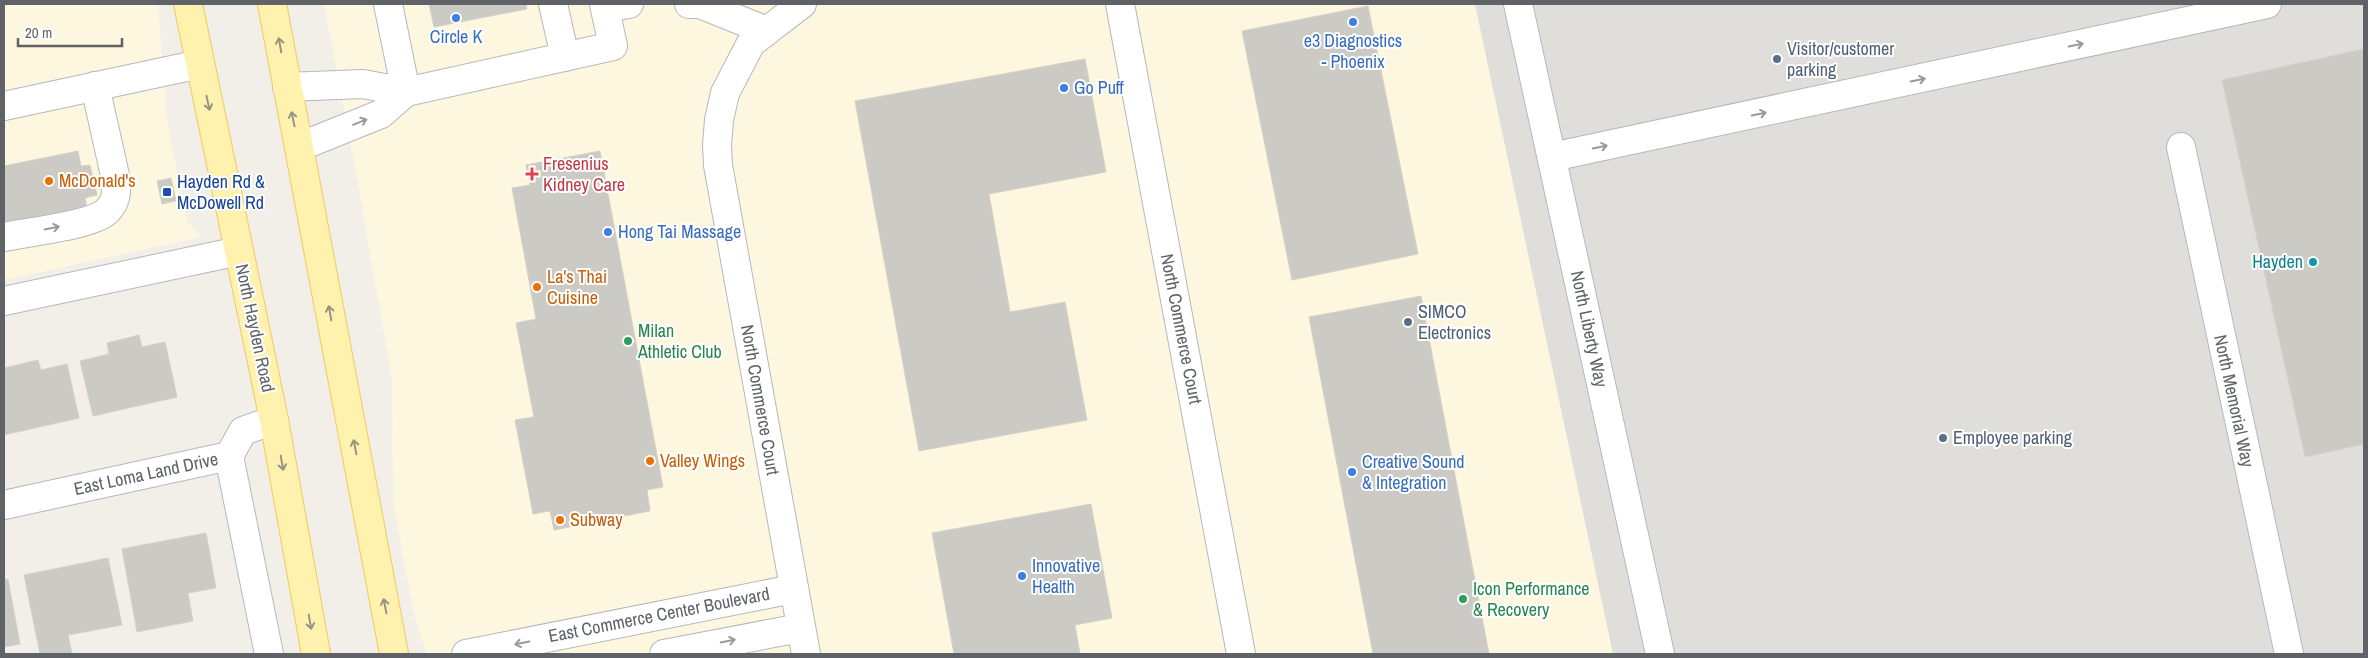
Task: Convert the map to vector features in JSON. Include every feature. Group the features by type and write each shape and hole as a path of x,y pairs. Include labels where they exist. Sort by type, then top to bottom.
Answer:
{"main road":[{"name":"North Hayden Road","path":"188,4 274,420 316,654"},
{"path":"272,4 394,654"}],"street":[{"path":"388,4 406,92"},
{"path":"553,4 565,56"},
{"path":"696,4 767,31"},
{"name":"North Commerce Court","path":"802,4 751,43 726,93 717,145 718,165 803,641"},
{"name":"North Commerce Court","path":"1120,4 1241,654"},
{"name":"North Liberty Way","path":"1518,4 1660,654"},
{"path":"1552,157 2267,4"},
{"path":"287,87 363,84 406,92 613,46 612,5"},
{"path":"4,106 200,64"},
{"path":"4,237 85,222 105,213 113,204 117,194 116,180 95,86"},
{"path":"299,147 381,114 406,92"},
{"name":"North Memorial Way","path":"2181,147 2289,654"},
{"path":"4,301 239,251"},
{"name":"East Loma Land Drive","path":"4,505 229,456 243,432 274,420"},
{"path":"229,456 269,654"},
{"name":"East Commerce Center Boulevard","path":"466,654 793,589"},
{"path":"664,654 803,641"}],"shaded area":[{"path":"4,4 158,4 167,121 187,221 201,237 4,280"},
{"path":"324,4 1475,4 1613,654 427,654 414,615 393,502 392,381 358,183"},
{"path":"1475,4 2364,4 2364,654 1613,654"}],"building":[{"name":"Circle K","path":"429,4 526,4 527,9 434,27"},
{"path":"1368,6 1418,254 1292,280 1242,31"},
{"name":"Hayden","path":"2364,49 2364,444 2305,457 2222,80"},
{"path":"1085,59 1106,172 989,194 1010,312 1065,302 1087,420 919,451 855,101"},
{"name":"McDonald's","path":"78,151 81,166 90,165 97,195 85,198 87,207 24,221 4,233 4,166"},
{"path":"600,151 663,487 647,490 650,511 554,530 550,511 533,514 515,420 534,417 516,323 536,319 512,188 530,185 526,165"},
{"path":"171,178 176,201 162,204 157,181"},
{"path":"1421,296 1489,654 1373,654 1309,317"},
{"path":"139,335 142,347 165,342 177,397 93,416 80,361 109,354 107,343"},
{"path":"38,360 41,370 67,364 79,418 4,435 4,368"},
{"name":"Innovative Health","path":"1091,504 1112,618 1075,625 1080,654 954,654 932,533"},
{"path":"206,533 216,588 188,593 193,621 137,632 122,549"},
{"path":"108,558 122,625 68,635 72,654 40,654 24,575"},
{"path":"8,579 20,644 4,647 4,580"}],"place":[{"name":"Circle K","path":"456,18"},
{"name":"e3 Diagnostics - Phoenix","path":"1353,22"},
{"name":"Visitor/customer parking","path":"1777,59"},
{"name":"Go Puff","path":"1064,88"},
{"name":"Fresenius Kidney Care","path":"532,174"},
{"name":"McDonald's","path":"49,181"},
{"name":"Hayden Rd & McDowell Rd","path":"167,192"},
{"name":"Hong Tai Massage","path":"608,232"},
{"name":"Hayden","path":"2313,262"},
{"name":"La's Thai Cuisine","path":"537,287"},
{"name":"SIMCO Electronics","path":"1408,322"},
{"name":"Milan Athletic Club","path":"628,341"},
{"name":"Employee parking","path":"1943,438"},
{"name":"Valley Wings","path":"650,461"},
{"name":"Creative Sound & Integration","path":"1352,472"},
{"name":"Subway","path":"560,520"},
{"name":"Innovative Health","path":"1022,576"},
{"name":"Icon Performance & Recovery","path":"1463,599"}]}
